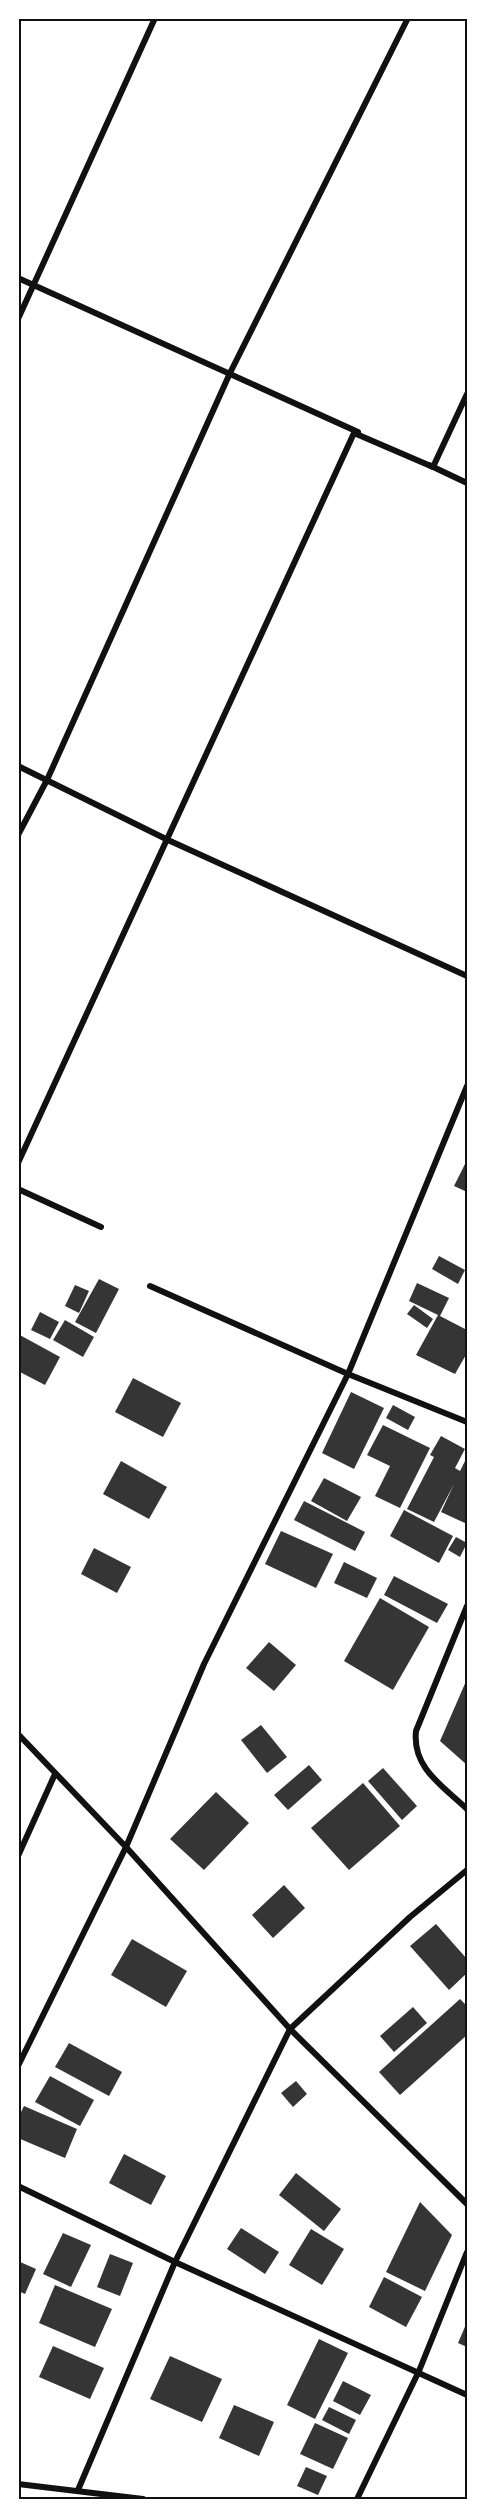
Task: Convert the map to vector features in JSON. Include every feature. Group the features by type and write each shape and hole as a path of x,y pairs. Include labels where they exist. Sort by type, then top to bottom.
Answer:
{"street":[{"path":"18,318 155,18"},
{"path":"18,835 47,780 230,373 408,18"},
{"path":"18,278 467,483"},
{"path":"433,467 467,394"},
{"path":"18,1164 354,433 433,467"},
{"path":"18,766 168,840 467,976"},
{"path":"18,2067 126,1848 204,1664 348,1374 467,1086"},
{"path":"18,1189 101,1227"},
{"path":"150,1286 348,1374 467,1422"},
{"path":"467,1606 416,1731 414,1746 419,1760 428,1771 467,1809"},
{"path":"18,1734 126,1848 290,2029 467,2204"},
{"path":"18,1856 54,1774"},
{"path":"78,2490 176,2262 290,2029 410,1917 467,1870"},
{"path":"18,2186 176,2262 419,2371 467,2395"},
{"path":"357,2499 419,2371 467,2252"},
{"path":"18,2484 143,2499"}],"building":[{"path":"467,1160 467,1192 454,1186"},
{"path":"439,1256 465,1270 458,1284 432,1269"},
{"path":"99,1279 119,1289 96,1333 75,1322"},
{"path":"417,1283 449,1298 440,1316 467,1330 467,1353 455,1374 416,1355 438,1315 409,1301"},
{"path":"75,1285 89,1291 79,1313 65,1306"},
{"path":"414,1305 433,1319 427,1328 407,1314"},
{"path":"40,1312 59,1322 50,1339 31,1330"},
{"path":"65,1320 94,1337 83,1357 53,1340"},
{"path":"18,1334 60,1357 45,1385 18,1371"},
{"path":"133,1378 181,1403 163,1437 115,1412"},
{"path":"351,1392 384,1408 354,1469 322,1453"},
{"path":"393,1405 415,1417 408,1430 386,1418"},
{"path":"383,1425 430,1448 400,1508 375,1496 390,1466 367,1455"},
{"path":"441,1436 465,1449 455,1468 460,1471 467,1457 467,1524 441,1512 454,1484 434,1522 407,1509 434,1457 430,1455"},
{"path":"121,1461 167,1487 149,1519 103,1494"},
{"path":"324,1478 361,1497 347,1521 311,1501"},
{"path":"304,1501 365,1532 355,1551 294,1520"},
{"path":"404,1510 453,1536 439,1563 390,1536"},
{"path":"281,1531 333,1554 316,1588 265,1564"},
{"path":"456,1537 467,1543 460,1557 448,1550"},
{"path":"94,1548 131,1567 117,1593 81,1574"},
{"path":"344,1562 377,1578 367,1598 334,1583"},
{"path":"394,1576 448,1604 437,1623 384,1595"},
{"path":"380,1598 429,1627 393,1690 344,1661"},
{"path":"269,1642 296,1665 274,1691 246,1668"},
{"path":"467,1679 467,1765 440,1741"},
{"path":"261,1725 287,1757 267,1773 241,1740"},
{"path":"309,1765 322,1780 288,1810 274,1795"},
{"path":"383,1768 417,1806 402,1820 368,1781"},
{"path":"363,1783 400,1826 349,1870 311,1828"},
{"path":"216,1792 249,1823 204,1870 170,1839"},
{"path":"284,1885 305,1908 273,1938 252,1915"},
{"path":"436,1924 467,1959 467,1973 449,1990 410,1946"},
{"path":"132,1939 187,1971 166,2007 111,1975"},
{"path":"460,1999 467,2006 467,2035 400,2095 379,2072"},
{"path":"413,2007 427,2023 394,2052 380,2036"},
{"path":"69,2043 122,2072 109,2096 55,2067"},
{"path":"50,2076 94,2100 80,2126 35,2102"},
{"path":"296,2081 307,2094 293,2107 281,2093"},
{"path":"24,2106 77,2129 65,2158 18,2138 18,2118"},
{"path":"124,2154 166,2176 151,2205 109,2183"},
{"path":"296,2173 341,2209 324,2231 279,2195"},
{"path":"420,2202 452,2235 425,2291 386,2272"},
{"path":"241,2228 279,2252 265,2274 227,2249"},
{"path":"311,2229 344,2249 322,2285 289,2265"},
{"path":"63,2233 91,2245 71,2287 43,2274"},
{"path":"110,2254 133,2263 120,2296 97,2287"},
{"path":"18,2261 36,2269 25,2294 18,2291"},
{"path":"384,2277 422,2297 406,2327 369,2307"},
{"path":"55,2285 112,2309 95,2347 39,2323"},
{"path":"467,2322 467,2347 458,2343"},
{"path":"319,2339 348,2353 315,2419 287,2405"},
{"path":"53,2346 104,2368 90,2399 39,2377"},
{"path":"170,2356 222,2379 202,2422 150,2399"},
{"path":"343,2381 371,2395 360,2415 333,2401"},
{"path":"234,2405 274,2422 259,2456 219,2438"},
{"path":"329,2407 356,2420 349,2434 322,2420"},
{"path":"315,2423 348,2438 333,2469 300,2454"},
{"path":"306,2467 327,2476 318,2495 297,2486"}]}
